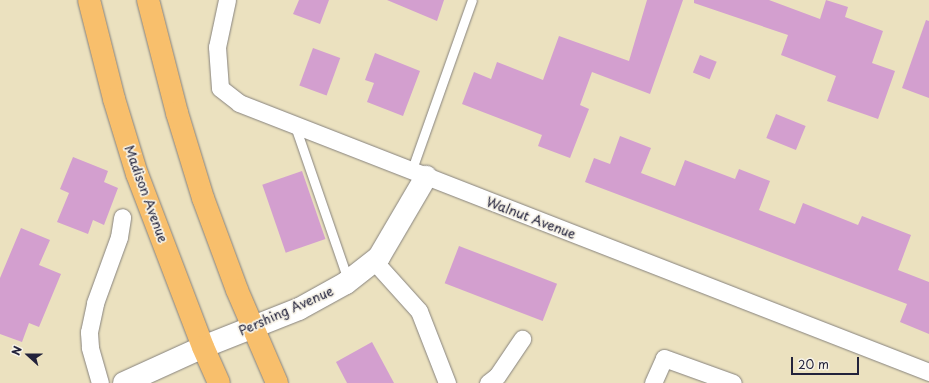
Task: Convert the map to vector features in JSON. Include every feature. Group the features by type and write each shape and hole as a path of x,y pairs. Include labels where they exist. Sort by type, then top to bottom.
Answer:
{"main road":[{"name":"Madison Avenue","path":"89,0 114,99 137,174 203,347 219,383"},
{"path":"148,0 177,114 203,198 253,328 278,383"}],"street":[{"name":"Walnut Avenue","path":"227,0 217,47 220,88 239,103 929,372"},
{"name":"Pershing Avenue","path":"134,381 203,347 253,328 318,300 349,281 379,257 419,174"},
{"path":"100,383 90,347 89,332 95,303 119,237 122,217"},
{"path":"374,261 419,311 447,383"},
{"path":"488,383 497,376 522,339"},
{"path":"653,383 664,358 733,383"}],"lane":[{"path":"419,174 472,0"},
{"path":"295,126 349,281"}],"building":[{"path":"299,0 329,0 320,24 293,14"},
{"path":"387,0 444,0 437,21"},
{"path":"647,0 683,0 650,94 592,72 580,105 589,109 570,158 538,146 542,135 462,104 474,72 491,79 497,62 543,80 559,36 629,61"},
{"path":"694,0 769,0 820,19 826,0 848,7 845,17 883,31 872,63 895,71 878,119 827,101 836,76 781,55 788,35 694,3"},
{"path":"926,20 929,21 929,98 902,88"},
{"path":"313,48 340,58 327,96 299,86"},
{"path":"375,53 420,71 403,116 367,102 374,83 365,80"},
{"path":"700,55 717,62 710,79 693,73"},
{"path":"776,114 806,126 796,150 766,138"},
{"path":"620,136 651,148 641,173 675,186 685,160 735,179 739,169 770,181 759,210 795,224 803,203 858,225 862,216 911,235 898,270 929,282 929,334 900,322 907,304 585,182 594,158 610,164"},
{"path":"73,157 108,171 104,182 118,188 104,225 93,220 88,234 57,222 69,193 60,189"},
{"path":"302,171 325,239 286,253 262,185"},
{"path":"21,228 50,240 39,265 61,274 39,327 29,323 22,342 0,334 0,278"},
{"path":"459,246 557,284 543,321 445,283"},
{"path":"372,342 394,383 347,383 336,362"}]}
